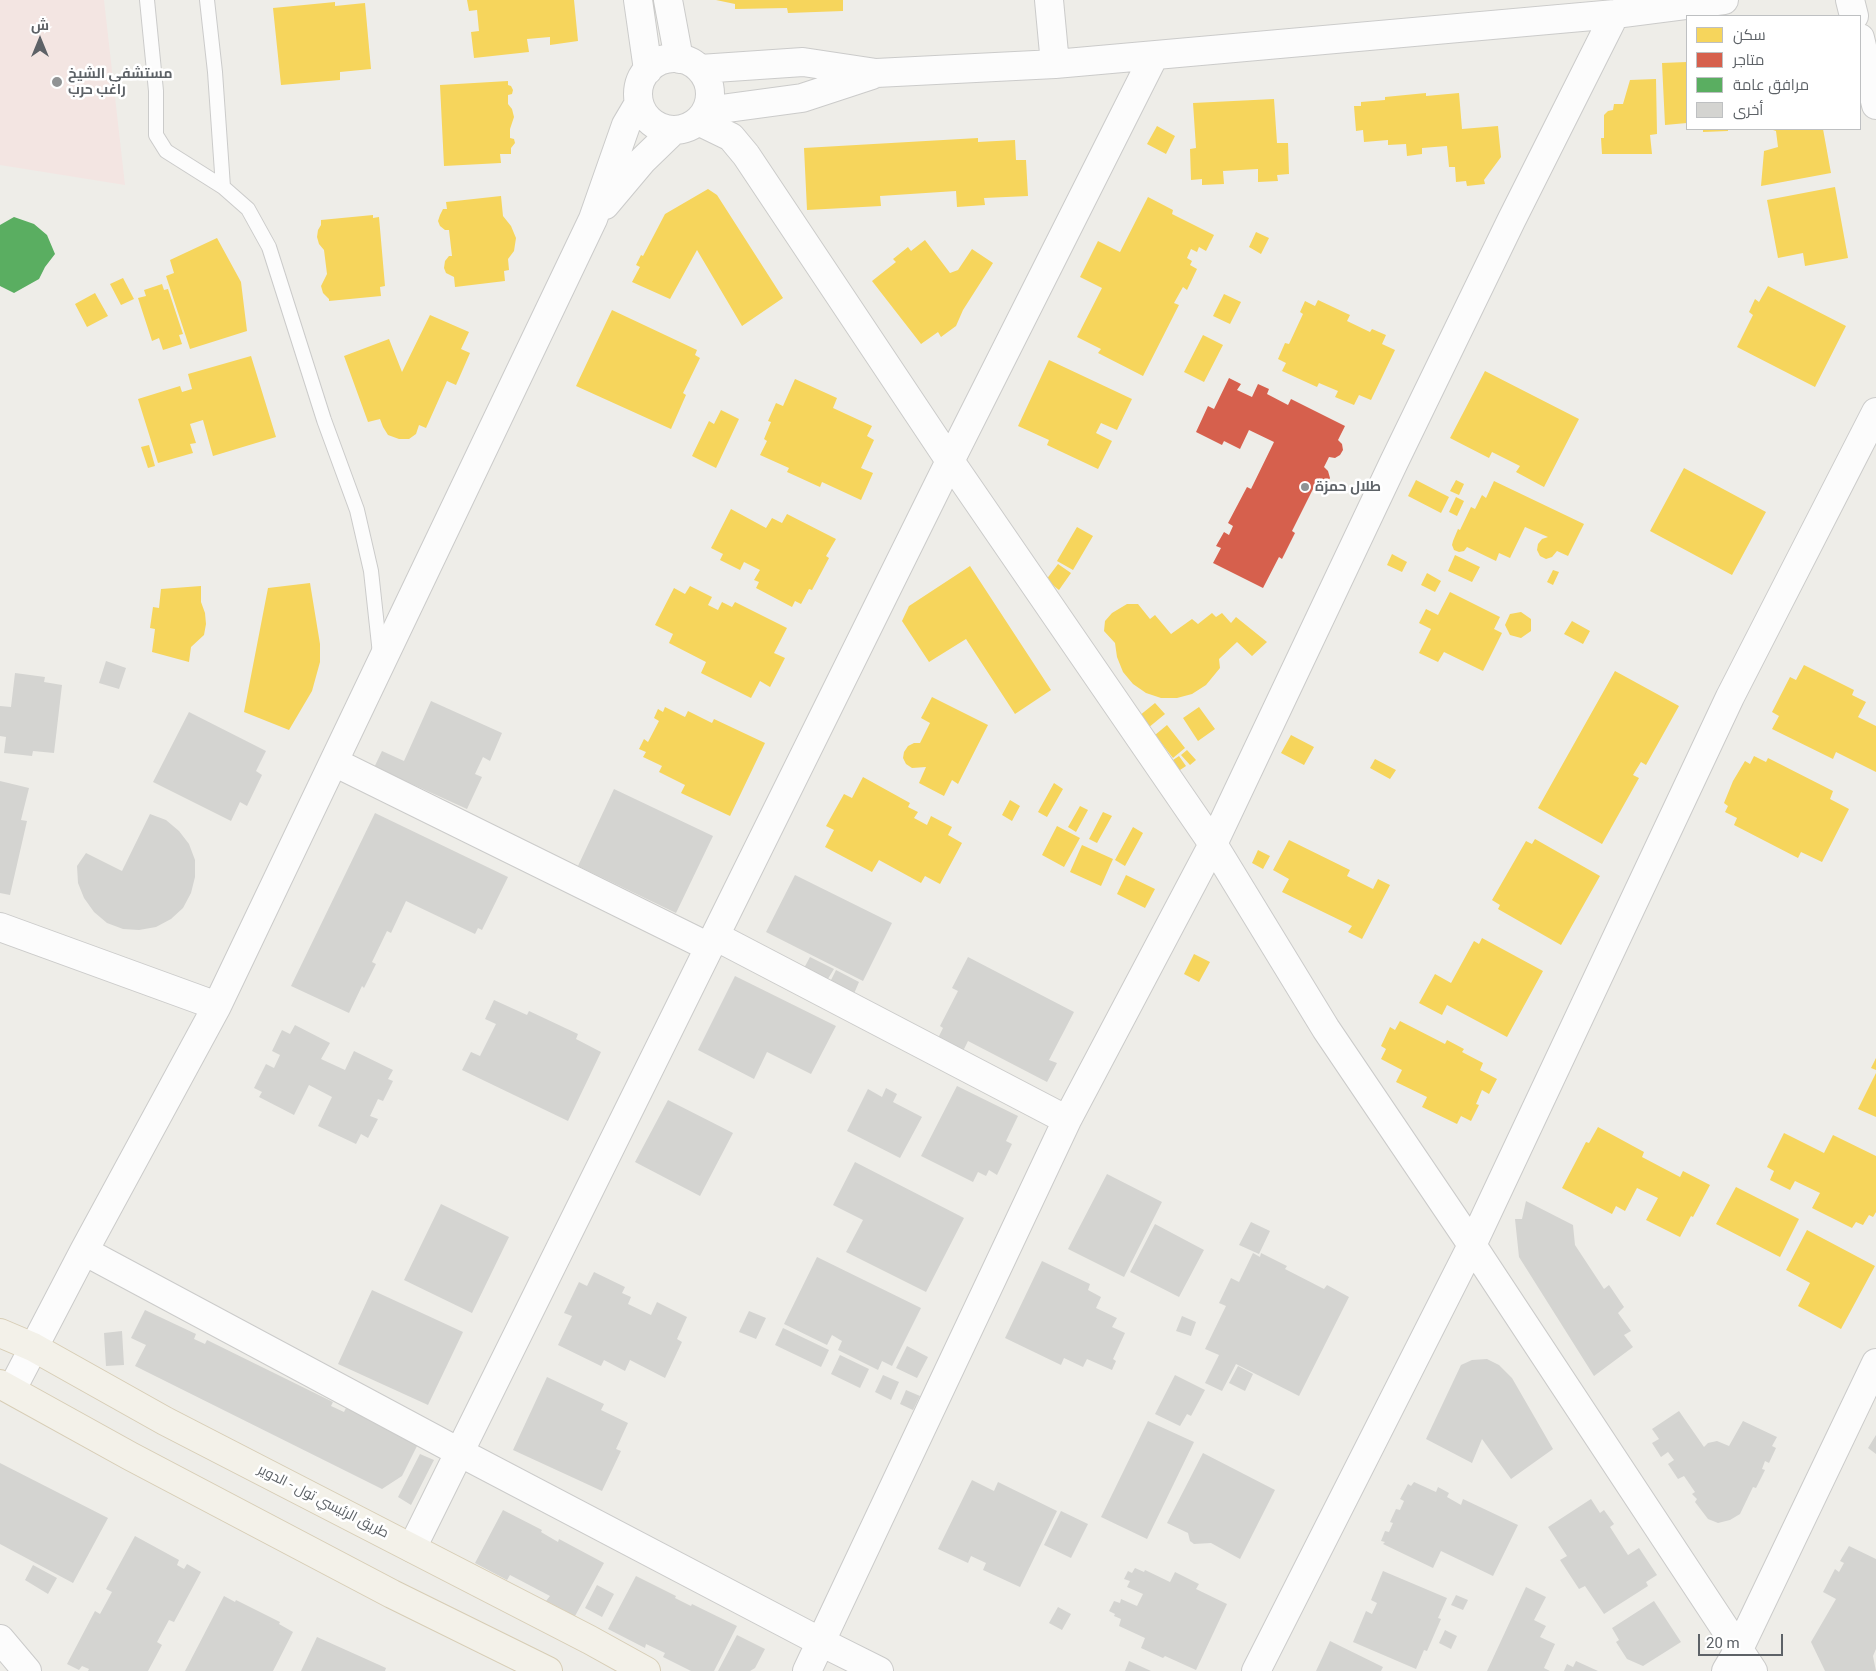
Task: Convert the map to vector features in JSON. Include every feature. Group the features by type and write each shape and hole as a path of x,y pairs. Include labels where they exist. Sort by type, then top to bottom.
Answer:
{"main road":[{"name":"طريق الرئيسي تول - الدوير","path":"0,1333 33,1347 165,1421 646,1671"},
{"path":"6,1387 130,1456 392,1594 548,1671"}],"street":[{"path":"638,0 648,70"},
{"path":"593,219 622,183 709,104 710,89 704,75 689,64 668,0"},
{"path":"1049,0 1055,64"},
{"path":"876,73 802,98 662,128 644,114 639,103 638,89 644,75 657,63 668,59 689,64 802,62 876,73 1055,64 1615,14 1724,0"},
{"path":"1850,0 1854,15"},
{"path":"807,1671 1067,1120 1213,844 1511,221 1615,14"},
{"path":"1861,42 1876,106"},
{"path":"412,1548 950,461 1154,56"},
{"path":"6,1387 33,1347 217,1006 593,219 626,125 639,103"},
{"path":"692,121 730,137 742,150 950,461 1213,844 1326,1029 1472,1245 1603,1446 1739,1664"},
{"path":"1256,1671 1472,1245 1726,705 1876,412"},
{"path":"334,762 712,942 1067,1120"},
{"path":"0,927 217,1006"},
{"path":"84,1250 459,1452 879,1671"},
{"path":"1739,1664 1876,1363"},
{"path":"0,1638 27,1671"}],"lane":[{"path":"147,0 156,91 156,134 166,151 223,187 248,209 269,247 321,411 357,510 371,571 381,665"},
{"path":"207,0 215,72 223,187"}],"shaded area":[{"name":"مستشفى الشيخ راغب حرب","path":"0,0 104,0 125,185 0,165"}],"building: سكن":[{"path":"467,0 574,0 578,41 550,45 550,37 527,39 529,52 474,58 471,32 479,31 477,10 469,11"},
{"path":"716,0 843,0 843,11 788,13 787,8 735,9 735,4"},
{"path":"335,2 335,6 365,3 371,69 340,72 340,80 281,85 273,8"},
{"path":"1686,62 1686,123 1665,125 1662,63"},
{"path":"1656,79 1657,134 1650,135 1652,154 1602,154 1601,138 1604,138 1604,115 1608,111 1613,110 1614,104 1623,104 1630,80"},
{"path":"508,81 508,85 513,90 512,94 508,95 508,104 512,109 514,117 510,129 510,138 514,139 515,143 511,148 511,154 500,154 501,163 444,166 440,85"},
{"path":"1426,93 1426,96 1459,93 1462,129 1498,126 1501,157 1484,180 1485,184 1467,186 1466,181 1456,182 1455,167 1449,167 1447,146 1422,148 1422,154 1407,156 1406,144 1388,145 1388,140 1364,142 1363,130 1356,131 1354,106 1361,106 1361,102 1385,100 1385,97"},
{"path":"1274,99 1277,143 1288,143 1289,174 1277,175 1278,181 1258,182 1258,169 1223,171 1224,184 1202,185 1202,179 1191,180 1190,149 1196,148 1193,103"},
{"path":"1157,126 1175,136 1166,154 1147,144"},
{"path":"1703,130 1728,130 1728,131 1703,132"},
{"path":"1773,130 1823,130 1831,173 1761,186 1764,151 1778,147 1776,131"},
{"path":"978,138 978,142 1015,140 1016,160 1026,160 1028,196 984,198 985,205 957,207 956,191 880,196 881,206 807,210 804,148"},
{"path":"1835,187 1848,258 1805,266 1803,253 1778,258 1767,200"},
{"path":"708,189 717,195 783,298 742,326 697,250 670,299 632,282 640,267 636,265 641,255 643,256 665,214"},
{"path":"501,196 503,216 511,226 516,238 514,251 508,259 509,270 504,271 505,281 455,287 454,277 446,273 444,268 445,261 449,256 452,256 449,230 445,230 440,226 438,221 443,209 447,209 446,202"},
{"path":"1148,197 1173,210 1172,214 1214,235 1206,251 1199,247 1197,252 1191,249 1187,258 1192,261 1190,265 1197,269 1187,290 1183,287 1174,303 1179,305 1143,376 1098,353 1101,349 1077,337 1102,288 1080,277 1098,241 1120,252"},
{"path":"373,215 373,218 379,217 385,286 380,287 381,296 329,301 323,293 321,286 327,274 324,250 319,244 317,237 321,220"},
{"path":"1256,232 1269,238 1261,254 1249,247"},
{"path":"217,238 241,282 247,331 190,349 166,276 174,273 170,260"},
{"path":"925,240 950,273 958,270 972,249 993,263 963,310 956,326 941,337 938,332 921,344 872,281 896,262 893,259 908,247 911,251"},
{"path":"123,278 134,299 121,305 110,284"},
{"path":"162,284 164,290 168,289 183,334 179,335 182,344 163,350 159,338 152,341 138,298 146,296 144,290"},
{"path":"1768,286 1846,326 1815,387 1737,347 1753,315 1749,312 1755,299 1759,302"},
{"path":"95,293 108,316 87,327 75,304"},
{"path":"1224,294 1241,302 1230,324 1213,316"},
{"path":"1318,300 1350,315 1347,321 1370,332 1372,329 1386,335 1382,344 1395,350 1371,400 1359,395 1354,405 1335,397 1338,391 1319,383 1317,387 1282,371 1286,363 1278,359 1285,343 1289,344 1303,314 1300,312 1305,301 1315,306"},
{"path":"612,310 697,350 695,355 700,358 683,393 686,395 671,429 576,386"},
{"path":"430,315 469,332 461,349 470,353 456,385 447,381 426,428 419,425 416,434 409,439 399,439 388,435 380,419 368,422 344,356 389,339 402,372"},
{"path":"1203,335 1223,345 1204,382 1184,372"},
{"path":"251,356 276,437 213,456 203,420 190,424 196,443 190,444 193,453 158,463 138,399 180,386 182,392 192,389 188,374"},
{"path":"1049,360 1132,399 1117,430 1101,423 1096,433 1112,441 1098,469 1047,445 1049,440 1018,426"},
{"path":"1485,371 1579,419 1544,487 1516,472 1520,466 1492,452 1489,458 1450,438"},
{"path":"795,379 837,398 833,408 872,426 867,436 874,440 861,468 873,473 861,500 822,482 820,487 787,472 789,468 760,455 767,441 764,439 771,422 768,421 776,403 783,406"},
{"path":"721,410 739,419 716,468 692,456 709,421 714,424"},
{"path":"149,445 155,466 148,468 141,447"},
{"path":"1684,468 1766,512 1732,575 1650,531"},
{"path":"1416,480 1449,497 1441,513 1408,496"},
{"path":"1456,480 1464,484 1459,495 1450,491"},
{"path":"1494,481 1584,524 1568,556 1557,551 1552,557 1546,559 1540,556 1537,550 1538,544 1542,539 1548,537 1525,527 1510,558 1499,553 1496,561 1467,547 1464,551 1454,550 1452,545 1458,529 1460,530 1471,507 1475,509 1482,495 1486,498"},
{"path":"1456,497 1464,501 1457,516 1449,512"},
{"path":"731,509 766,528 772,518 782,523 787,514 836,539 826,556 829,558 812,590 809,589 801,604 795,601 792,607 756,588 759,582 754,580 760,570 744,562 740,570 720,560 723,554 711,548"},
{"path":"1077,527 1093,536 1073,570 1057,561"},
{"path":"1392,554 1407,562 1402,572 1387,565"},
{"path":"1455,555 1480,567 1472,582 1448,571"},
{"path":"1058,564 1071,573 1059,590 1046,580"},
{"path":"970,566 1051,690 1015,714 966,639 929,662 902,621 909,606"},
{"path":"1553,570 1559,572 1553,585 1547,582"},
{"path":"1427,573 1441,581 1435,592 1421,585"},
{"path":"310,583 320,644 320,662 312,691 289,730 244,712 268,588"},
{"path":"201,586 201,602 206,624 204,635 191,647 189,662 152,652 155,629 150,628 153,607 159,608 161,589"},
{"path":"690,586 712,597 708,605 718,610 722,602 732,607 735,602 787,628 774,653 785,658 770,687 760,681 751,698 701,673 706,662 669,643 673,634 655,625 674,588 685,594"},
{"path":"1450,592 1500,617 1494,629 1502,633 1483,671 1444,652 1438,662 1419,653 1431,629 1419,623 1426,609 1438,615"},
{"path":"1127,604 1138,604 1150,619 1155,615 1171,634 1192,619 1198,624 1212,613 1216,617 1222,613 1231,623 1236,617 1267,642 1252,656 1237,642 1219,659 1220,668 1206,685 1192,694 1177,698 1161,698 1146,693 1133,684 1123,672 1117,657 1115,643 1104,631 1105,621 1112,613"},
{"path":"1521,612 1531,619 1531,631 1521,638 1510,635 1505,625 1510,614"},
{"path":"1572,621 1590,631 1583,644 1564,634"},
{"path":"1804,665 1854,690 1852,695 1866,702 1858,717 1876,726 1876,772 1836,752 1833,759 1772,729 1779,716 1772,712 1790,677 1796,680"},
{"path":"1615,671 1679,706 1646,765 1641,762 1633,775 1639,778 1602,844 1538,808"},
{"path":"932,697 988,725 958,784 952,780 944,796 919,783 926,767 912,768 906,764 903,758 908,746 920,743 930,723 921,718"},
{"path":"1155,703 1165,714 1148,728 1139,716"},
{"path":"665,707 685,717 688,711 712,723 714,719 765,743 730,816 681,793 685,785 659,772 662,766 643,757 646,752 639,749 644,739 648,742 659,721 654,718 658,709 663,712"},
{"path":"1199,707 1215,729 1198,741 1183,718"},
{"path":"1167,725 1185,748 1173,758 1155,735"},
{"path":"1291,735 1314,747 1304,765 1281,753"},
{"path":"1187,750 1196,760 1190,765 1181,755"},
{"path":"1179,756 1186,766 1177,772 1170,762"},
{"path":"1754,756 1766,762 1768,758 1833,791 1830,799 1849,809 1822,862 1801,852 1798,858 1734,825 1737,818 1725,812 1728,806 1724,803 1733,781 1745,761 1750,764"},
{"path":"1375,759 1396,770 1390,779 1370,768"},
{"path":"863,777 910,803 908,807 918,812 914,818 927,825 931,816 952,827 948,835 962,843 940,884 925,876 921,883 879,860 872,872 825,847 834,830 826,826 844,794 852,798"},
{"path":"1054,783 1063,789 1047,817 1038,812"},
{"path":"1010,800 1020,806 1012,821 1002,815"},
{"path":"1080,806 1088,810 1076,832 1068,827"},
{"path":"1103,812 1112,816 1097,843 1089,839"},
{"path":"1057,826 1080,838 1064,867 1042,855"},
{"path":"1133,827 1143,833 1125,866 1115,860"},
{"path":"1535,839 1600,876 1561,945 1498,909 1500,905 1492,900 1526,841 1532,844"},
{"path":"1289,840 1350,870 1347,876 1373,889 1378,879 1390,885 1362,939 1348,932 1352,926 1282,892 1289,879 1273,870"},
{"path":"1082,845 1113,859 1101,886 1070,872"},
{"path":"1258,850 1270,856 1263,869 1252,863"},
{"path":"1126,875 1155,889 1145,908 1117,894"},
{"path":"1482,938 1543,971 1507,1037 1447,1005 1442,1015 1419,1003 1435,974 1451,983 1474,941 1479,944"},
{"path":"1194,954 1210,962 1199,982 1184,974"},
{"path":"1400,1021 1445,1044 1447,1040 1464,1049 1462,1052 1483,1063 1480,1070 1497,1079 1489,1094 1482,1090 1476,1104 1479,1105 1471,1121 1461,1116 1457,1124 1422,1107 1427,1097 1396,1082 1402,1070 1381,1059 1386,1049 1381,1046 1390,1027 1395,1030"},
{"path":"1876,1058 1876,1070 1871,1068"},
{"path":"1876,1073 1876,1117 1858,1109"},
{"path":"1598,1127 1644,1152 1642,1157 1680,1177 1683,1171 1710,1185 1680,1237 1646,1220 1658,1198 1637,1188 1625,1211 1616,1206 1612,1214 1562,1188 1586,1142 1589,1143"},
{"path":"1784,1133 1824,1153 1833,1135 1876,1156 1876,1212 1873,1217 1869,1215 1863,1225 1856,1222 1852,1228 1812,1208 1820,1193 1795,1181 1790,1190 1770,1180 1774,1171 1767,1167"},
{"path":"1736,1187 1799,1219 1780,1257 1716,1224"},
{"path":"1807,1230 1875,1266 1841,1329 1798,1306 1810,1283 1786,1270"}],"building: متاجر":[{"path":"1229,378 1241,384 1237,390 1252,397 1258,384 1269,389 1267,394 1288,405 1291,399 1345,426 1338,440 1342,444 1343,450 1335,458 1329,457 1324,467 1328,471 1330,478 1327,483 1321,486 1315,485 1292,531 1295,533 1282,559 1279,557 1263,588 1213,563 1221,548 1216,546 1224,532 1229,535 1233,526 1228,523 1247,487 1251,489 1274,442 1249,430 1240,449 1224,441 1222,445 1196,432 1208,406 1214,409"}],"building: مرافق عامة":[{"path":"14,217 34,224 47,235 55,254 39,279 14,293 0,286 0,225"}],"building: أخرى":[{"path":"106,661 126,668 119,689 99,683"},
{"path":"15,673 45,677 44,682 62,685 54,753 33,751 32,756 4,753 6,737 0,736 0,706 11,707"},
{"path":"431,701 502,733 490,761 483,757 475,774 482,777 467,809 401,779 397,788 370,776 382,751 404,761"},
{"path":"189,712 266,751 256,771 262,775 247,806 240,802 231,821 153,782"},
{"path":"0,781 29,788 21,820 27,821 10,895 0,893"},
{"path":"614,789 713,836 676,913 578,866"},
{"path":"375,813 508,877 482,930 478,928 475,934 406,901 391,933 387,931 372,962 376,964 364,988 362,986 349,1013 291,986"},
{"path":"150,814 166,820 179,831 189,844 195,860 195,877 191,893 183,908 171,919 156,927 139,930 123,929 107,923 94,912 84,898 78,883 77,866 86,853 122,871"},
{"path":"795,875 892,923 863,981 766,932"},
{"path":"810,957 834,969 826,982 803,970"},
{"path":"968,957 1074,1012 1049,1060 1057,1063 1047,1082 968,1041 961,1055 936,1042 943,1028 940,1026 958,991 952,988"},
{"path":"836,970 859,982 853,996 829,984"},
{"path":"735,976 836,1026 811,1074 767,1052 754,1079 698,1050"},
{"path":"494,1000 527,1015 529,1011 578,1034 576,1039 601,1052 568,1121 462,1070 471,1052 480,1056 496,1024 485,1019"},
{"path":"295,1025 330,1043 321,1059 345,1070 354,1051 393,1070 388,1079 393,1081 383,1101 378,1099 370,1116 378,1119 368,1138 361,1134 356,1144 318,1126 332,1097 309,1085 294,1115 259,1097 262,1092 254,1088 266,1064 274,1068 280,1055 272,1051 282,1030 290,1034"},
{"path":"957,1086 1018,1116 1006,1141 1012,1144 997,1175 989,1170 986,1176 978,1172 973,1182 921,1156"},
{"path":"886,1088 897,1094 893,1102 922,1117 900,1158 847,1131 868,1089 882,1097"},
{"path":"668,1100 733,1133 700,1196 635,1162"},
{"path":"855,1162 964,1218 926,1292 846,1252 863,1220 833,1205"},
{"path":"1107,1174 1162,1202 1124,1277 1068,1249"},
{"path":"1526,1201 1573,1225 1575,1245 1604,1289 1609,1285 1624,1307 1618,1313 1631,1331 1624,1335 1633,1347 1594,1376 1519,1257 1515,1219 1522,1219"},
{"path":"441,1204 509,1237 472,1313 404,1280"},
{"path":"1251,1222 1270,1231 1259,1254 1239,1245"},
{"path":"1155,1224 1204,1250 1179,1297 1130,1272"},
{"path":"1253,1253 1260,1257 1261,1253 1287,1266 1285,1269 1324,1289 1327,1285 1349,1297 1299,1396 1236,1364 1222,1391 1205,1383 1219,1355 1205,1349 1226,1306 1219,1303 1231,1278 1239,1282"},
{"path":"817,1257 921,1308 892,1366 882,1361 878,1370 838,1350 842,1341 832,1335 827,1345 784,1324"},
{"path":"1042,1261 1090,1284 1088,1290 1101,1297 1096,1308 1117,1318 1112,1327 1125,1333 1113,1359 1116,1361 1112,1370 1087,1359 1083,1367 1064,1358 1061,1365 1005,1338"},
{"path":"594,1272 625,1287 622,1293 631,1297 628,1304 651,1315 657,1302 687,1317 677,1339 682,1342 665,1378 630,1360 625,1371 604,1360 601,1366 558,1345 572,1316 564,1313 579,1282 587,1286"},
{"path":"372,1290 463,1332 428,1405 338,1364"},
{"path":"145,1310 196,1334 194,1339 205,1344 207,1340 333,1402 331,1406 344,1412 346,1408 418,1444 402,1476 382,1489 135,1366 146,1345 131,1338"},
{"path":"749,1311 766,1318 756,1339 739,1332"},
{"path":"1182,1316 1196,1322 1191,1336 1176,1331"},
{"path":"783,1328 829,1350 821,1367 775,1345"},
{"path":"122,1331 124,1365 106,1366 104,1333"},
{"path":"907,1346 928,1357 917,1378 896,1368"},
{"path":"840,1355 869,1369 860,1388 831,1374"},
{"path":"1487,1359 1499,1365 1512,1378 1553,1449 1511,1479 1482,1439 1472,1463 1426,1439 1461,1365 1472,1360"},
{"path":"1238,1366 1253,1374 1245,1391 1229,1383"},
{"path":"883,1375 899,1382 891,1400 875,1392"},
{"path":"1175,1375 1205,1390 1191,1416 1187,1414 1180,1426 1155,1414"},
{"path":"547,1377 604,1404 601,1410 628,1423 616,1449 621,1451 602,1491 513,1450"},
{"path":"906,1390 920,1396 913,1410 900,1404"},
{"path":"1679,1411 1704,1447 1708,1443 1717,1441 1729,1446 1743,1421 1777,1437 1772,1446 1776,1448 1769,1463 1765,1461 1762,1469 1765,1470 1756,1488 1753,1487 1740,1514 1730,1520 1718,1523 1708,1519 1695,1502 1697,1499 1692,1494 1695,1492 1684,1476 1678,1479 1668,1464 1674,1460 1668,1452 1661,1457 1652,1443 1659,1439 1652,1429"},
{"path":"1148,1421 1194,1442 1147,1539 1101,1517"},
{"path":"1876,1435 1876,1454 1868,1448"},
{"path":"1203,1453 1275,1490 1240,1559 1211,1543 1194,1544 1190,1541 1188,1533 1167,1523"},
{"path":"420,1454 434,1460 411,1505 398,1497"},
{"path":"0,1463 108,1518 73,1583 0,1544"},
{"path":"972,1480 994,1491 998,1482 1057,1511 1020,1587 983,1570 986,1563 971,1556 968,1563 938,1549"},
{"path":"1414,1482 1436,1492 1438,1487 1449,1493 1447,1497 1461,1505 1463,1499 1518,1525 1493,1576 1441,1551 1433,1568 1383,1544 1385,1542 1381,1541 1385,1531 1389,1532 1393,1523 1390,1522 1396,1509 1400,1510 1404,1501 1400,1499 1408,1484 1411,1486"},
{"path":"1591,1499 1600,1513 1604,1510 1614,1524 1610,1527 1628,1555 1639,1548 1657,1575 1646,1582 1648,1586 1604,1614 1585,1586 1579,1589 1560,1560 1567,1556 1548,1527"},
{"path":"503,1510 542,1530 541,1532 558,1542 559,1539 604,1563 575,1616 546,1601 550,1596 510,1575 507,1580 475,1563"},
{"path":"1061,1511 1088,1524 1071,1558 1044,1545"},
{"path":"135,1536 179,1560 177,1565 184,1569 187,1564 201,1572 174,1622 169,1620 157,1642 162,1645 148,1671 88,1671 89,1669 82,1666 79,1670 67,1664 95,1611 100,1614 112,1592 106,1589"},
{"path":"1849,1546 1876,1559 1876,1649 1873,1656 1876,1671 1825,1671 1811,1642 1836,1599 1823,1592 1835,1569 1839,1572 1844,1563 1840,1561"},
{"path":"33,1565 57,1578 48,1594 25,1580"},
{"path":"1135,1568 1144,1572 1145,1570 1170,1582 1175,1572 1199,1584 1196,1589 1227,1604 1196,1670 1141,1648 1145,1638 1119,1626 1121,1619 1109,1611 1114,1601 1120,1603 1121,1599 1137,1606 1143,1594 1127,1587 1130,1581 1124,1579 1128,1571 1132,1573"},
{"path":"1383,1571 1447,1598 1438,1618 1441,1619 1427,1651 1424,1650 1416,1669 1353,1642 1366,1611 1372,1614 1377,1603 1371,1600"},
{"path":"636,1576 676,1596 675,1598 691,1606 692,1604 737,1626 714,1671 691,1671 663,1657 665,1653 646,1644 645,1648 608,1629"},
{"path":"597,1585 614,1594 602,1617 585,1608"},
{"path":"1526,1587 1546,1597 1534,1620 1546,1626 1540,1637 1555,1644 1544,1668 1550,1671 1487,1671"},
{"path":"1456,1595 1468,1600 1463,1610 1451,1605"},
{"path":"224,1596 280,1622 279,1624 293,1632 273,1671 185,1671"},
{"path":"1654,1601 1681,1642 1643,1666 1627,1659 1616,1642 1619,1640 1612,1628"},
{"path":"1058,1607 1071,1614 1062,1630 1049,1623"},
{"path":"1445,1630 1457,1636 1451,1649 1439,1643"},
{"path":"737,1635 765,1649 755,1668 750,1671 718,1671"},
{"path":"317,1637 386,1668 385,1671 301,1671"},
{"path":"1330,1641 1383,1667 1381,1671 1316,1671"},
{"path":"1129,1661 1151,1671 1125,1671"},
{"path":"1576,1661 1598,1671 1564,1671 1567,1664 1573,1667"}],"place":[{"name":"مستشفى الشيخ راغب حرب","path":"57,82"},
{"name":"طلال حمزة","path":"1305,487"}]}
